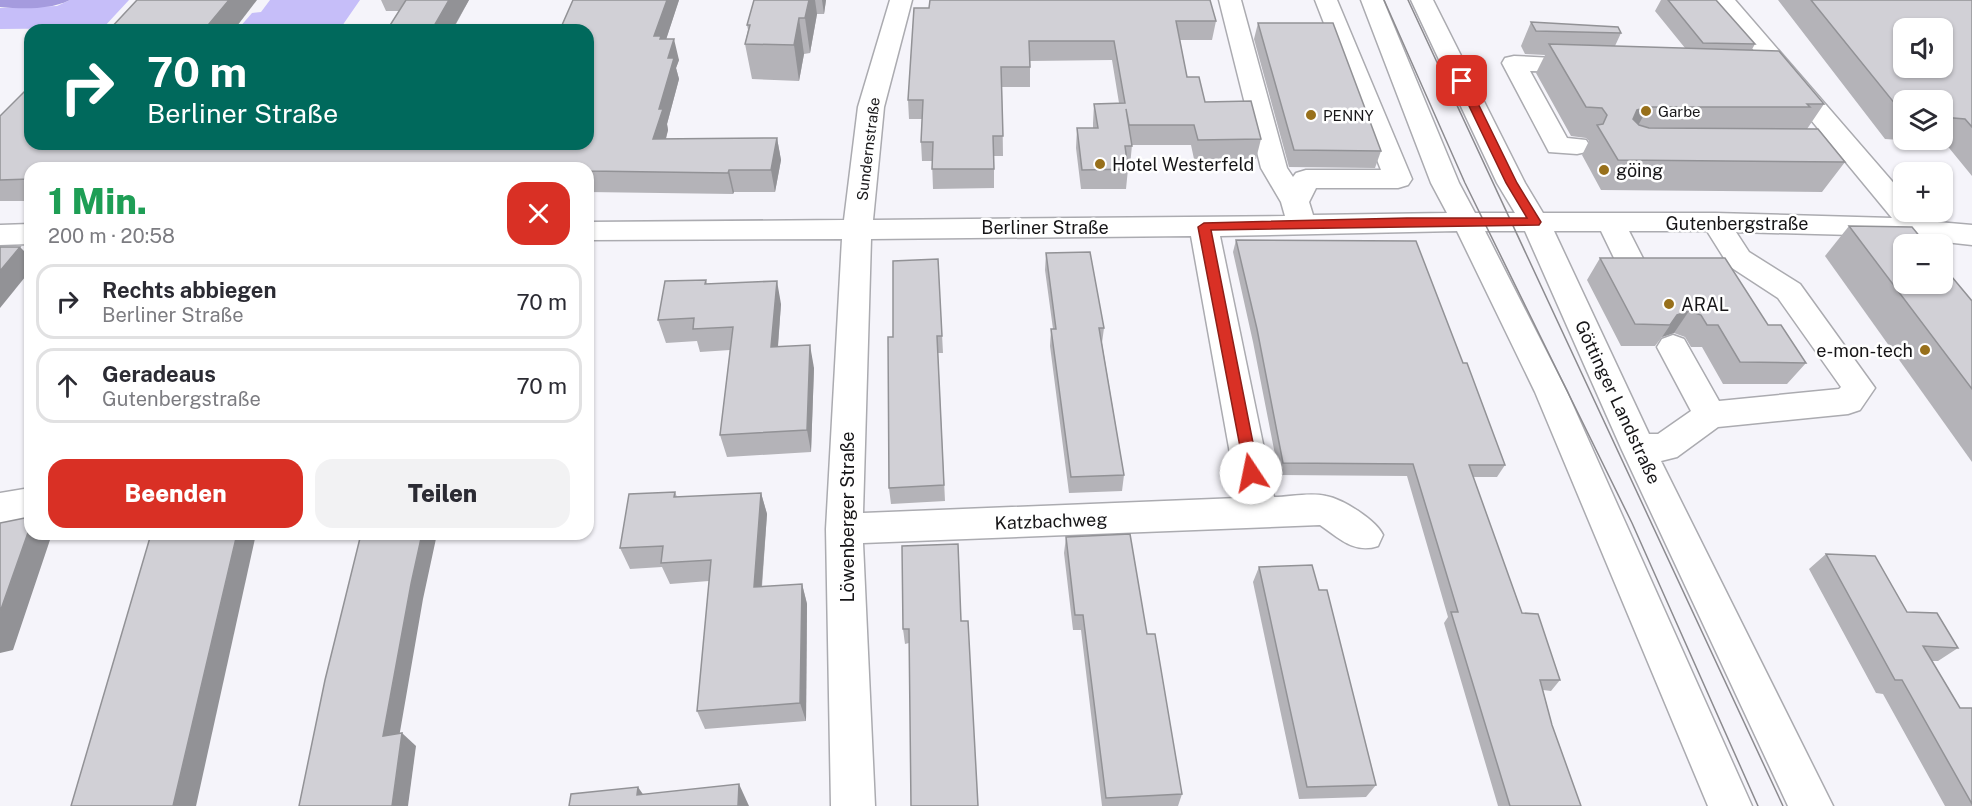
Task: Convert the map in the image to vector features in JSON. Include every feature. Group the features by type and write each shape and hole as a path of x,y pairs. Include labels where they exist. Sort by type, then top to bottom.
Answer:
{"street":[{"name":"Sundernstraße","path":"858,229 871,107 901,0"},
{"path":"1230,0 1274,168 1298,213"},
{"path":"1298,213 1306,179 1398,178 1326,0"},
{"path":"1372,0 1440,172 1492,270 1551,392 1730,806"},
{"name":"Göttinger Landstraße","path":"1422,0 1511,183 1535,222 1638,448 1811,806"},
{"path":"1723,0 1850,149 1903,233"},
{"path":"1577,146 1558,146 1514,63 1608,66"},
{"path":"1749,70 1785,72"},
{"path":"1816,148 1850,149"},
{"name":"Berliner Straße","path":"594,231 1204,227 1298,213 1502,222"},
{"name":"Gutenbergstraße","path":"1502,222 1715,222 1972,235"},
{"path":"1638,448 1665,447 1710,414 1848,401 1859,388 1789,291 1739,259 1715,222"},
{"path":"1611,223 1634,271 1662,260"},
{"path":"1204,227 1259,513"},
{"name":"Löwenberger Straße","path":"853,806 844,529 855,252 858,229"},
{"path":"0,235 24,234"},
{"path":"1706,260 1739,259"},
{"path":"1673,347 1710,414"},
{"path":"0,508 24,505"},
{"name":"Katzbachweg","path":"844,529 1325,510 1365,535"}],"shaded area":[{"path":"0,0 70,0 53,6 27,8 0,7"},
{"path":"70,0 129,0 107,24 24,24 24,29 0,29 0,8 57,6"},
{"path":"270,0 360,0 343,24 242,24 252,13 261,12"}],"building":[{"path":"137,0 229,0 209,24 115,24"},
{"path":"406,0 449,0 435,24 391,24"},
{"path":"573,0 667,0 654,36 661,36 660,39 674,39 668,58 674,58 659,109 663,109 653,139 777,138 771,170 729,170 728,173 594,171 594,162 24,162 24,179 0,180 0,116 24,92 24,150 594,150 594,24 562,24"},
{"path":"754,0 809,0 805,18 799,18 794,45 745,44 750,25 747,25"},
{"path":"930,0 1210,0 1216,21 1176,21 1187,77 1199,77 1205,102 1251,101 1261,139 1198,140 1194,125 1129,125 1126,109 1132,146 1125,146 1128,169 1082,170 1077,128 1098,128 1094,104 1125,103 1114,41 1029,41 1030,67 1001,67 1003,136 993,136 994,169 932,169 933,142 921,142 923,100 908,100 914,8 929,8"},
{"path":"1668,0 1716,0 1755,44 1703,43"},
{"path":"1811,0 1972,0 1972,127 1965,119 1953,118 1953,90 1893,90 1893,101"},
{"path":"1531,22 1618,27 1621,33 1536,31"},
{"name":"PENNY","path":"1258,23 1333,23 1381,151 1294,150"},
{"path":"1549,44 1779,51 1824,104 1807,104 1810,107 1648,107 1637,110 1633,119 1639,125 1649,128 1818,129 1845,162 1618,160 1597,125 1603,124 1607,115 1602,108 1586,107"},
{"path":"1849,226 1912,227 1918,234 1893,234 1893,284"},
{"path":"1236,240 1416,241 1463,363 1467,363 1505,465 1469,465 1522,613 1538,614 1560,680 1540,680 1552,725 1581,806 1510,806 1451,612 1458,612 1413,464 1283,463 1257,329"},
{"path":"0,247 20,247 0,271"},
{"path":"1090,252 1104,328 1099,328 1124,475 1071,477 1051,329 1056,329 1046,253"},
{"path":"1600,258 1725,258 1768,325 1781,325 1806,363 1740,362 1718,325 1707,325 1701,315 1689,311 1677,315 1670,325 1635,324"},
{"path":"938,259 942,336 937,336 944,485 889,488 888,337 893,337 893,261"},
{"path":"1953,278 1972,301 1972,389 1900,294 1953,294"},
{"path":"706,280 705,284 777,281 771,347 810,345 807,430 720,435 733,327 693,329 694,318 658,320 665,281"},
{"path":"675,492 674,497 761,493 754,587 802,584 800,703 697,711 711,560 661,563 663,546 620,548 629,494"},
{"path":"24,518 25,540 0,612 0,523"},
{"path":"1130,534 1147,634 1155,634 1182,794 1106,798 1083,615 1075,615 1066,537"},
{"path":"149,540 236,540 173,806 71,806"},
{"path":"360,540 421,540 383,736 402,733 392,806 299,806 325,680"},
{"path":"958,544 961,621 968,621 978,806 911,806 909,629 903,629 902,546"},
{"path":"1826,554 1875,556 1907,612 1937,613 1958,648 1923,646 1960,708 1972,708 1972,804 1902,680 1895,680"},
{"path":"1312,565 1319,590 1327,590 1376,785 1307,787 1259,567"},
{"path":"739,784 738,806 569,806 571,794 638,787 637,795"}],"tram line":[{"path":"1384,0 1465,183 1632,523 1758,806"},
{"path":"1408,0 1783,806"}],"place":[{"name":"Garbe","path":"1646,111"},
{"name":"PENNY","path":"1311,115"},
{"name":"Hotel Westerfeld","path":"1100,164"},
{"name":"göing","path":"1604,170"},
{"name":"ARAL","path":"1669,304"},
{"name":"e-mon-tech","path":"1925,350"}],"route":[{"path":"1251,473 1204,227 1407,222 1535,222 1511,183 1462,81"}]}
